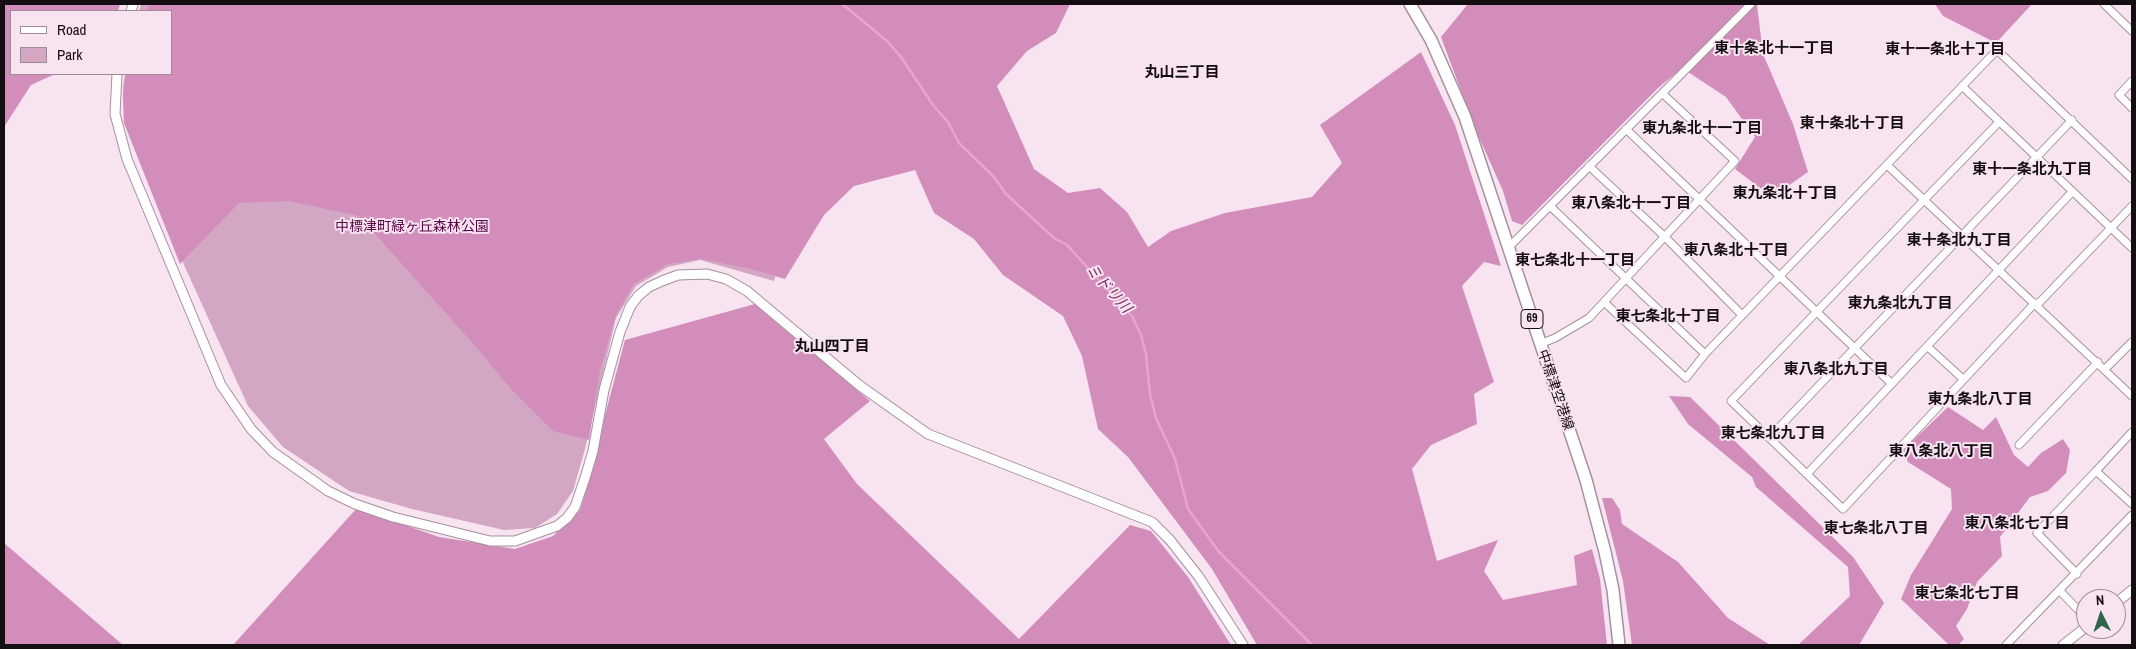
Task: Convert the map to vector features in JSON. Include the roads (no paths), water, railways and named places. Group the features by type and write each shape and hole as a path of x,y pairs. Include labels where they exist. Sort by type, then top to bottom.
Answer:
{"main road":[{"name":"中標津空港線","path":"1410,4 1431,40 1464,117 1510,248 1594,507 1613,590 1619,645"}],"street":[{"path":"1510,248 1588,166 1751,4"},
{"path":"2104,4 2132,31"},
{"path":"1605,303 1686,378 1705,354 1742,314 1997,50 2132,179"},
{"path":"117,75 115,114 127,159 221,385 251,428 273,452 328,491 355,504 393,517 490,541 515,541 557,526 567,518 575,507 585,478 593,451 604,390 620,332 630,307 643,292 662,281 678,275 707,274 726,279 746,291 859,385 928,434 1152,522 1170,540 1243,645"},
{"path":"2132,81 2119,96 2132,108"},
{"path":"1962,86 2132,248"},
{"path":"1540,344 1555,338 1589,318 1605,303 1735,161 1662,94"},
{"path":"1769,438 2072,120"},
{"path":"1999,122 1818,313 1731,401 1843,509 1963,379 2132,206"},
{"path":"1626,129 1892,384"},
{"path":"1887,165 2106,369 2132,396"},
{"path":"1588,166 1665,237 1742,314"},
{"path":"1807,474 2072,192"},
{"path":"1550,206 1705,354"},
{"path":"2106,369 2132,342"},
{"path":"1928,347 1963,379"},
{"path":"2019,446 2098,362"},
{"path":"2077,574 2037,533 2132,432"},
{"path":"2096,471 2132,504"},
{"path":"2006,645 2077,574 2132,514"},
{"path":"2060,591 2076,608"},
{"path":"2063,645 2076,635"}],"waterway":[{"name":"ミドリ川","path":"842,4 887,41 901,57 933,105 948,122 959,143 994,177 1006,194 1054,238 1067,245 1132,316 1141,335 1146,354 1150,394 1156,418 1175,459 1188,509 1219,552 1312,645"}],"district":[{"name":"東十条北十一丁目","path":"1774,49"},
{"name":"東十一条北十丁目","path":"1945,50"},
{"name":"丸山三丁目","path":"1182,73"},
{"name":"東十条北十丁目","path":"1852,124"},
{"name":"東九条北十一丁目","path":"1702,129"},
{"name":"東十一条北九丁目","path":"2032,170"},
{"name":"東九条北十丁目","path":"1785,194"},
{"name":"東八条北十一丁目","path":"1631,204"},
{"name":"東十条北九丁目","path":"1959,241"},
{"name":"東八条北十丁目","path":"1736,251"},
{"name":"東七条北十一丁目","path":"1575,261"},
{"name":"東九条北九丁目","path":"1900,304"},
{"name":"東七条北十丁目","path":"1668,317"},
{"name":"丸山四丁目","path":"832,347"},
{"name":"東八条北九丁目","path":"1836,370"},
{"name":"東九条北八丁目","path":"1980,400"},
{"name":"東七条北九丁目","path":"1773,434"},
{"name":"東八条北八丁目","path":"1941,452"},
{"name":"東八条北七丁目","path":"2017,524"},
{"name":"東七条北八丁目","path":"1876,529"},
{"name":"東七条北七丁目","path":"1967,594"}],"park label":[{"name":"中標津町緑ヶ丘森林公園","path":"412,227"}]}
